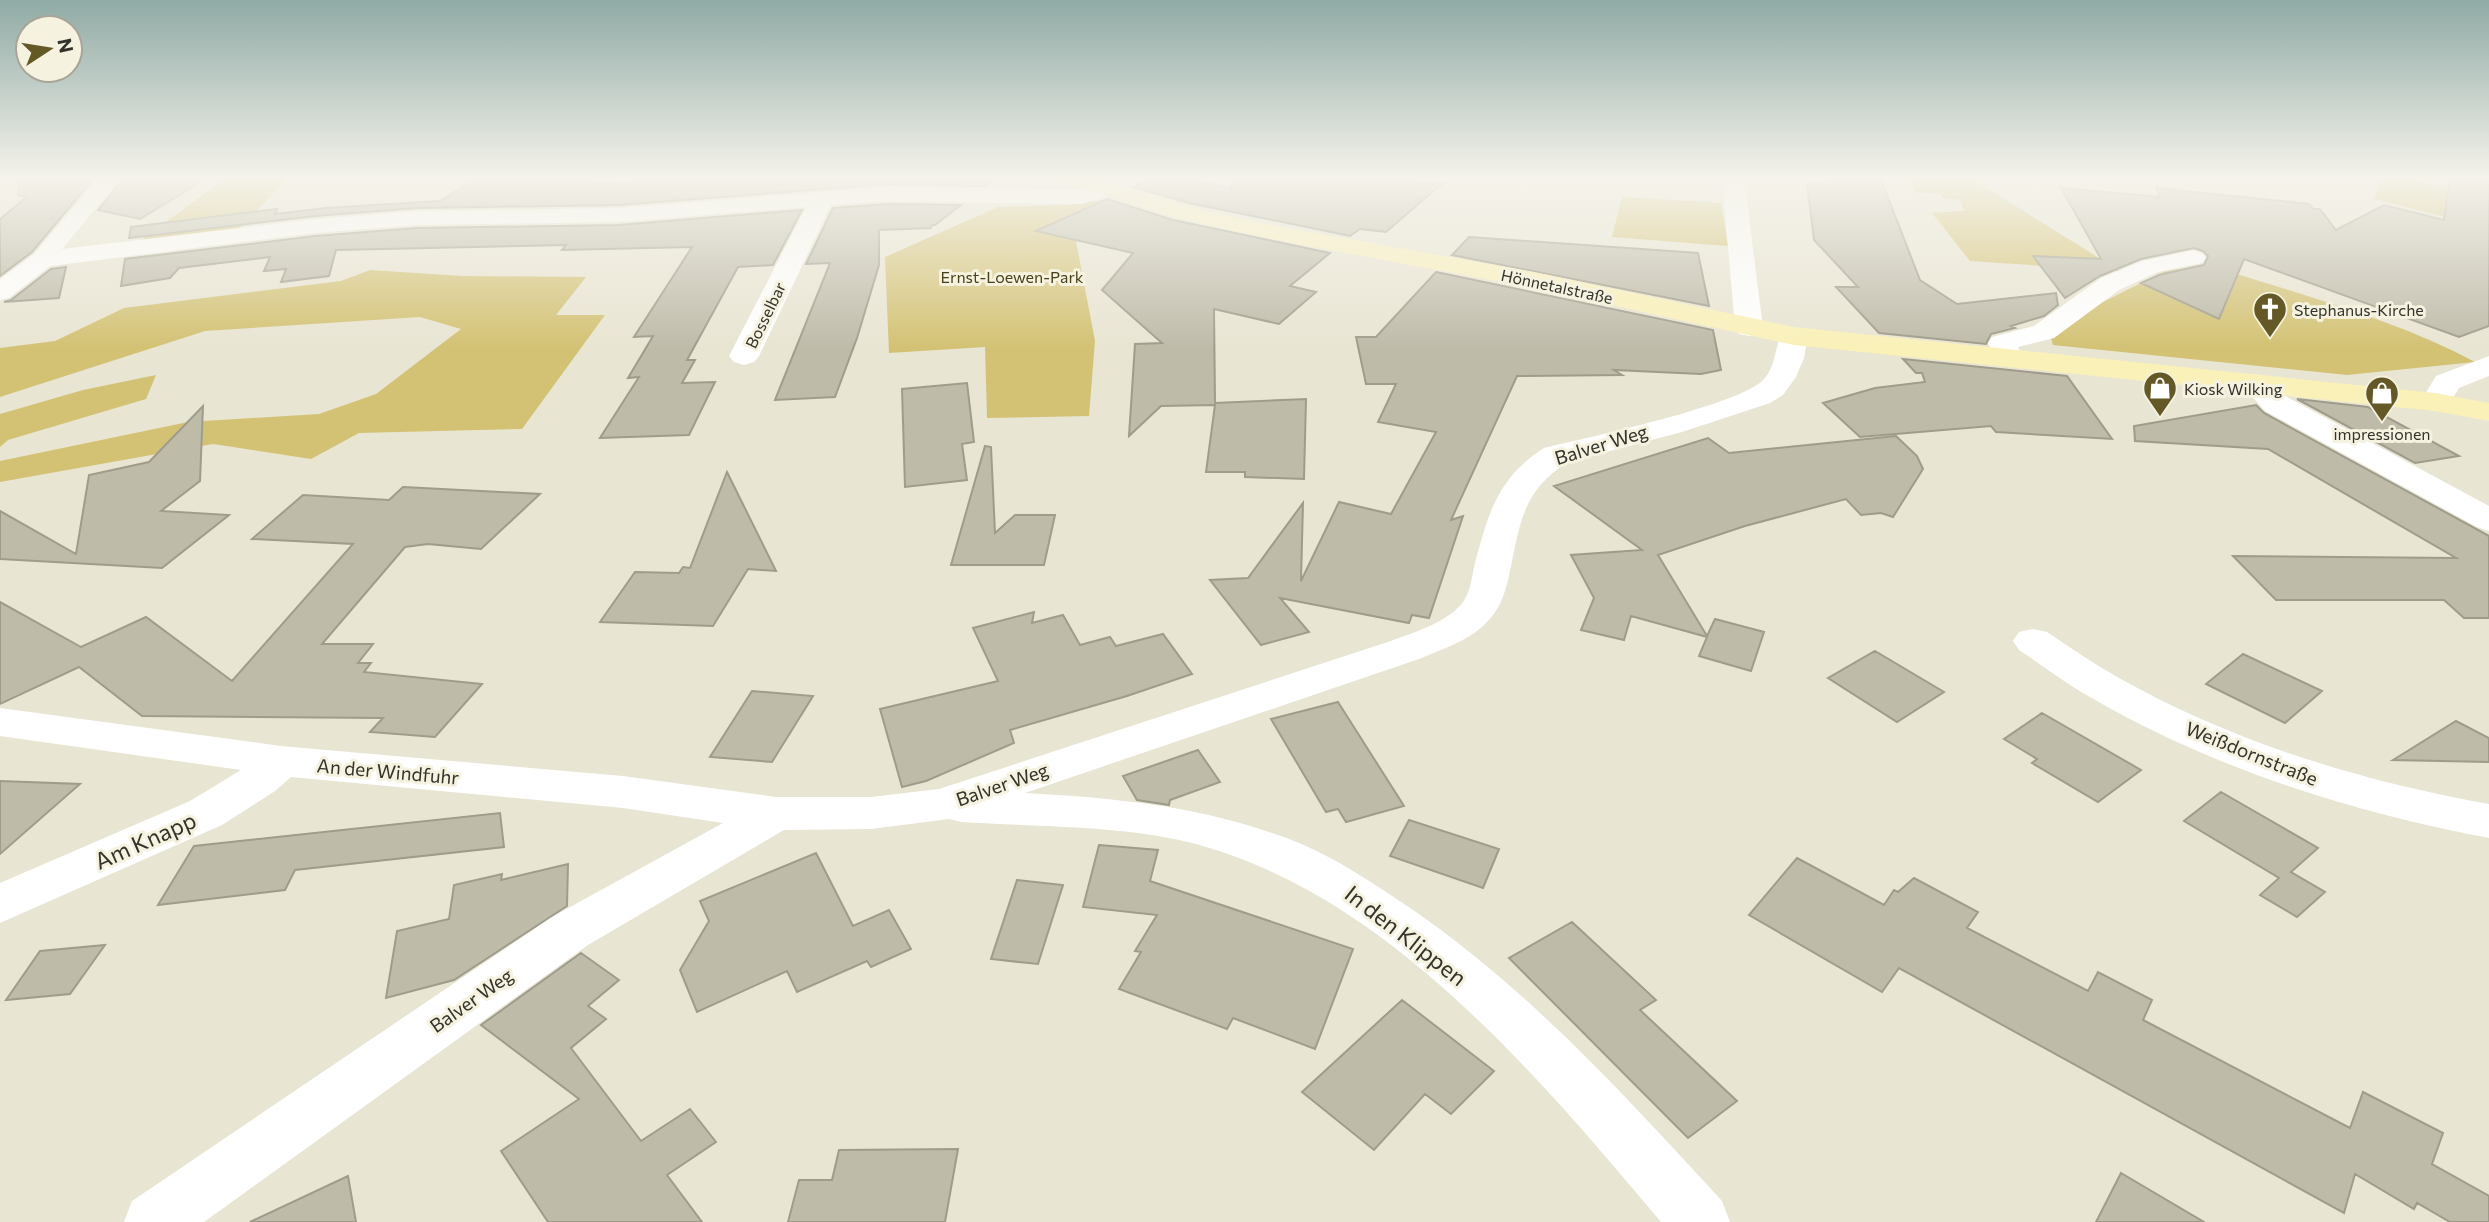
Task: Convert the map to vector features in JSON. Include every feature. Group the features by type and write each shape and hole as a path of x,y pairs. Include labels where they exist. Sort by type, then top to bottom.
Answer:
{"main road":[{"name":"Hönnetalstraße","path":"1282,234 1534,281 1794,336 2435,402 2489,412"}],"street":[{"path":"0,292 43,259 61,234"},
{"path":"43,259 259,234"},
{"name":"Bosselbar","path":"744,356 805,234"},
{"path":"1738,234 1749,328"},
{"path":"2008,357 2003,343 2045,332 2110,284 2151,266 2193,258"},
{"name":"Balver Weg","path":"154,1222 570,931 776,814 872,813 941,805 1405,650 1462,623 1483,601 1512,495 1526,475 1556,455 1710,413 1770,391 1791,364 1794,336"},
{"path":"2435,402 2447,382 2489,365"},
{"path":"2255,383 2276,404 2489,520"},
{"name":"Weißdornstraße","path":"2033,641 2116,695 2312,780 2387,801 2489,821"},
{"name":"An der Windfuhr","path":"0,722 281,761 623,792 776,814"},
{"name":"Am Knapp","path":"0,904 206,813 251,785 281,761"},
{"name":"In den Klippen","path":"941,805 1101,815 1188,825 1262,847 1348,888 1426,945 1510,1020 1603,1111 1700,1222"}],"green space":[{"path":"150,234 213,234 136,244"},
{"name":"Ernst-Loewen-Park","path":"937,234 1075,234 1095,341 1089,416 987,418 985,347 889,353 885,257"},
{"path":"1613,234 1726,234 1728,246 1612,237"},
{"path":"1949,234 2061,234 2120,271 1970,261"},
{"path":"2205,264 2378,319 2475,362 2347,375 2053,345 2051,338 2093,307 2163,272"},
{"path":"370,270 462,276 586,277 556,315 605,315 522,429 359,433 311,459 213,444 0,482 0,461 188,422 319,414 376,394 461,329 420,317 205,331 0,397 0,348 55,341 124,308 341,281"},
{"path":"156,375 146,399 8,440 0,447 0,414 83,390"}],"building":[{"path":"0,234 47,234 32,252 0,276"},
{"path":"130,234 163,234 129,238"},
{"path":"789,234 773,265 738,267 687,360 695,360 682,383 715,382 689,435 600,438 639,377 628,378 653,336 634,337 692,247 562,250 566,245 336,250 329,276 281,282 286,269 264,271 270,257 179,268 170,278 121,286 125,259 315,236"},
{"path":"820,234 879,234 879,265 857,338 835,397 775,400 830,263 806,264"},
{"path":"1049,234 1240,234 1330,253 1290,286 1316,292 1279,324 1214,309 1215,403 1306,399 1304,479 1245,477 1245,472 1206,472 1215,405 1161,406 1129,436 1135,344 1162,343 1102,290 1133,253"},
{"path":"1813,234 1902,234 1920,280 1957,304 2056,293 2058,305 2044,316 1991,334 1986,344 1879,333 1836,287 1858,287 1814,240"},
{"path":"2087,234 2489,234 2489,326 2459,337 2244,259 2219,319 2141,283 2159,275 2204,265 2208,256 2194,248 2141,259 2100,276 2065,298 2033,256 2101,259"},
{"path":"1469,237 1698,253 1709,306 1452,255"},
{"path":"66,267 59,298 4,302 11,300 51,269"},
{"path":"1436,272 1713,330 1721,370 1701,374 1614,370 1622,375 1517,376 1451,520 1463,516 1429,618 1412,615 1409,623 1280,598 1309,632 1261,645 1210,580 1248,578 1303,503 1301,581 1339,502 1391,514 1436,432 1378,422 1396,384 1366,384 1356,337 1376,337"},
{"path":"1903,359 2067,376 2112,439 1996,432 1991,426 1860,437 1823,403 1875,388 1925,382 1922,373 1916,373"},
{"path":"967,383 974,442 962,444 967,480 905,487 902,389"},
{"path":"2297,399 2368,407 2459,456 2415,463"},
{"path":"2256,405 2264,413 2489,536 2489,618 2464,618 2444,600 2276,600 2233,556 2456,558 2268,449 2135,441 2134,426"},
{"path":"203,406 200,481 161,511 229,515 162,568 0,559 0,511 76,554 89,475 149,462"},
{"path":"1896,436 1917,456 1923,469 1893,517 1881,513 1861,515 1846,499 1745,526 1658,555 1707,636 1715,619 1764,632 1751,671 1699,656 1707,637 1631,616 1624,640 1581,630 1594,598 1571,555 1642,550 1554,486 1708,438 1729,453"},
{"path":"985,446 991,447 995,533 1015,515 1055,515 1044,565 951,565"},
{"path":"727,472 776,571 748,569 713,626 600,622 635,572 679,573 683,567 690,568"},
{"path":"403,487 540,494 481,549 428,544 405,547 322,644 373,644 358,663 371,663 364,672 482,684 435,737 370,732 383,718 142,716 79,667 0,704 0,602 81,647 146,617 232,681 353,544 252,539 303,495 389,500"},
{"path":"1034,612 1032,623 1063,615 1080,645 1110,637 1116,646 1163,634 1192,674 1010,730 1014,743 926,781 902,787 880,709 998,681 973,628"},
{"path":"1875,651 1944,692 1897,722 1828,678"},
{"path":"2243,654 2322,691 2285,723 2206,684"},
{"path":"752,691 813,696 772,762 710,757"},
{"path":"1338,702 1404,806 1346,822 1338,809 1326,812 1271,719"},
{"path":"2042,713 2141,770 2098,802 2032,763 2037,759 2004,739"},
{"path":"2456,721 2489,738 2489,762 2393,760"},
{"path":"1198,750 1220,782 1170,800 1169,805 1137,800 1123,776"},
{"path":"0,781 80,784 0,854"},
{"path":"2221,792 2318,848 2291,872 2325,892 2297,917 2260,895 2279,878 2184,821"},
{"path":"500,813 504,847 295,870 285,890 158,905 194,846"},
{"path":"1409,820 1499,849 1483,888 1390,856"},
{"path":"1099,845 1158,850 1150,881 1353,949 1315,1049 1233,1018 1227,1029 1119,989 1141,952 1135,951 1157,915 1083,907"},
{"path":"816,853 853,926 889,910 911,949 871,967 867,961 797,992 787,971 697,1012 680,970 709,921 700,901"},
{"path":"1797,858 1884,905 1894,890 1898,892 1914,878 1978,912 1967,928 2088,991 2098,972 2152,1000 2143,1020 2350,1128 2363,1092 2443,1133 2432,1164 2489,1196 2489,1222 2450,1222 2417,1203 2414,1209 2355,1174 2344,1213 1899,968 1882,992 1749,915"},
{"path":"568,864 567,906 454,980 386,998 397,931 449,919 454,885 502,874 501,880"},
{"path":"1017,880 1063,885 1038,964 991,959"},
{"path":"1572,922 1656,1000 1640,1010 1737,1101 1688,1138 1509,958"},
{"path":"105,945 70,994 6,1000 40,951"},
{"path":"581,953 619,980 588,1006 606,1019 571,1048 641,1141 690,1109 716,1142 667,1175 702,1222 548,1222 501,1151 579,1099 481,1025"},
{"path":"1402,1000 1494,1071 1451,1114 1425,1094 1374,1150 1302,1092"},
{"path":"958,1149 945,1222 788,1222 799,1180 832,1180 839,1150"},
{"path":"2121,1173 2204,1222 2096,1222"},
{"path":"348,1176 356,1222 250,1222"}],"place":[{"name":"Stephanus-Kirche","path":"2270,339"},
{"name":"Kiosk Wilking","path":"2160,418"},
{"name":"impressionen","path":"2382,423"}]}
